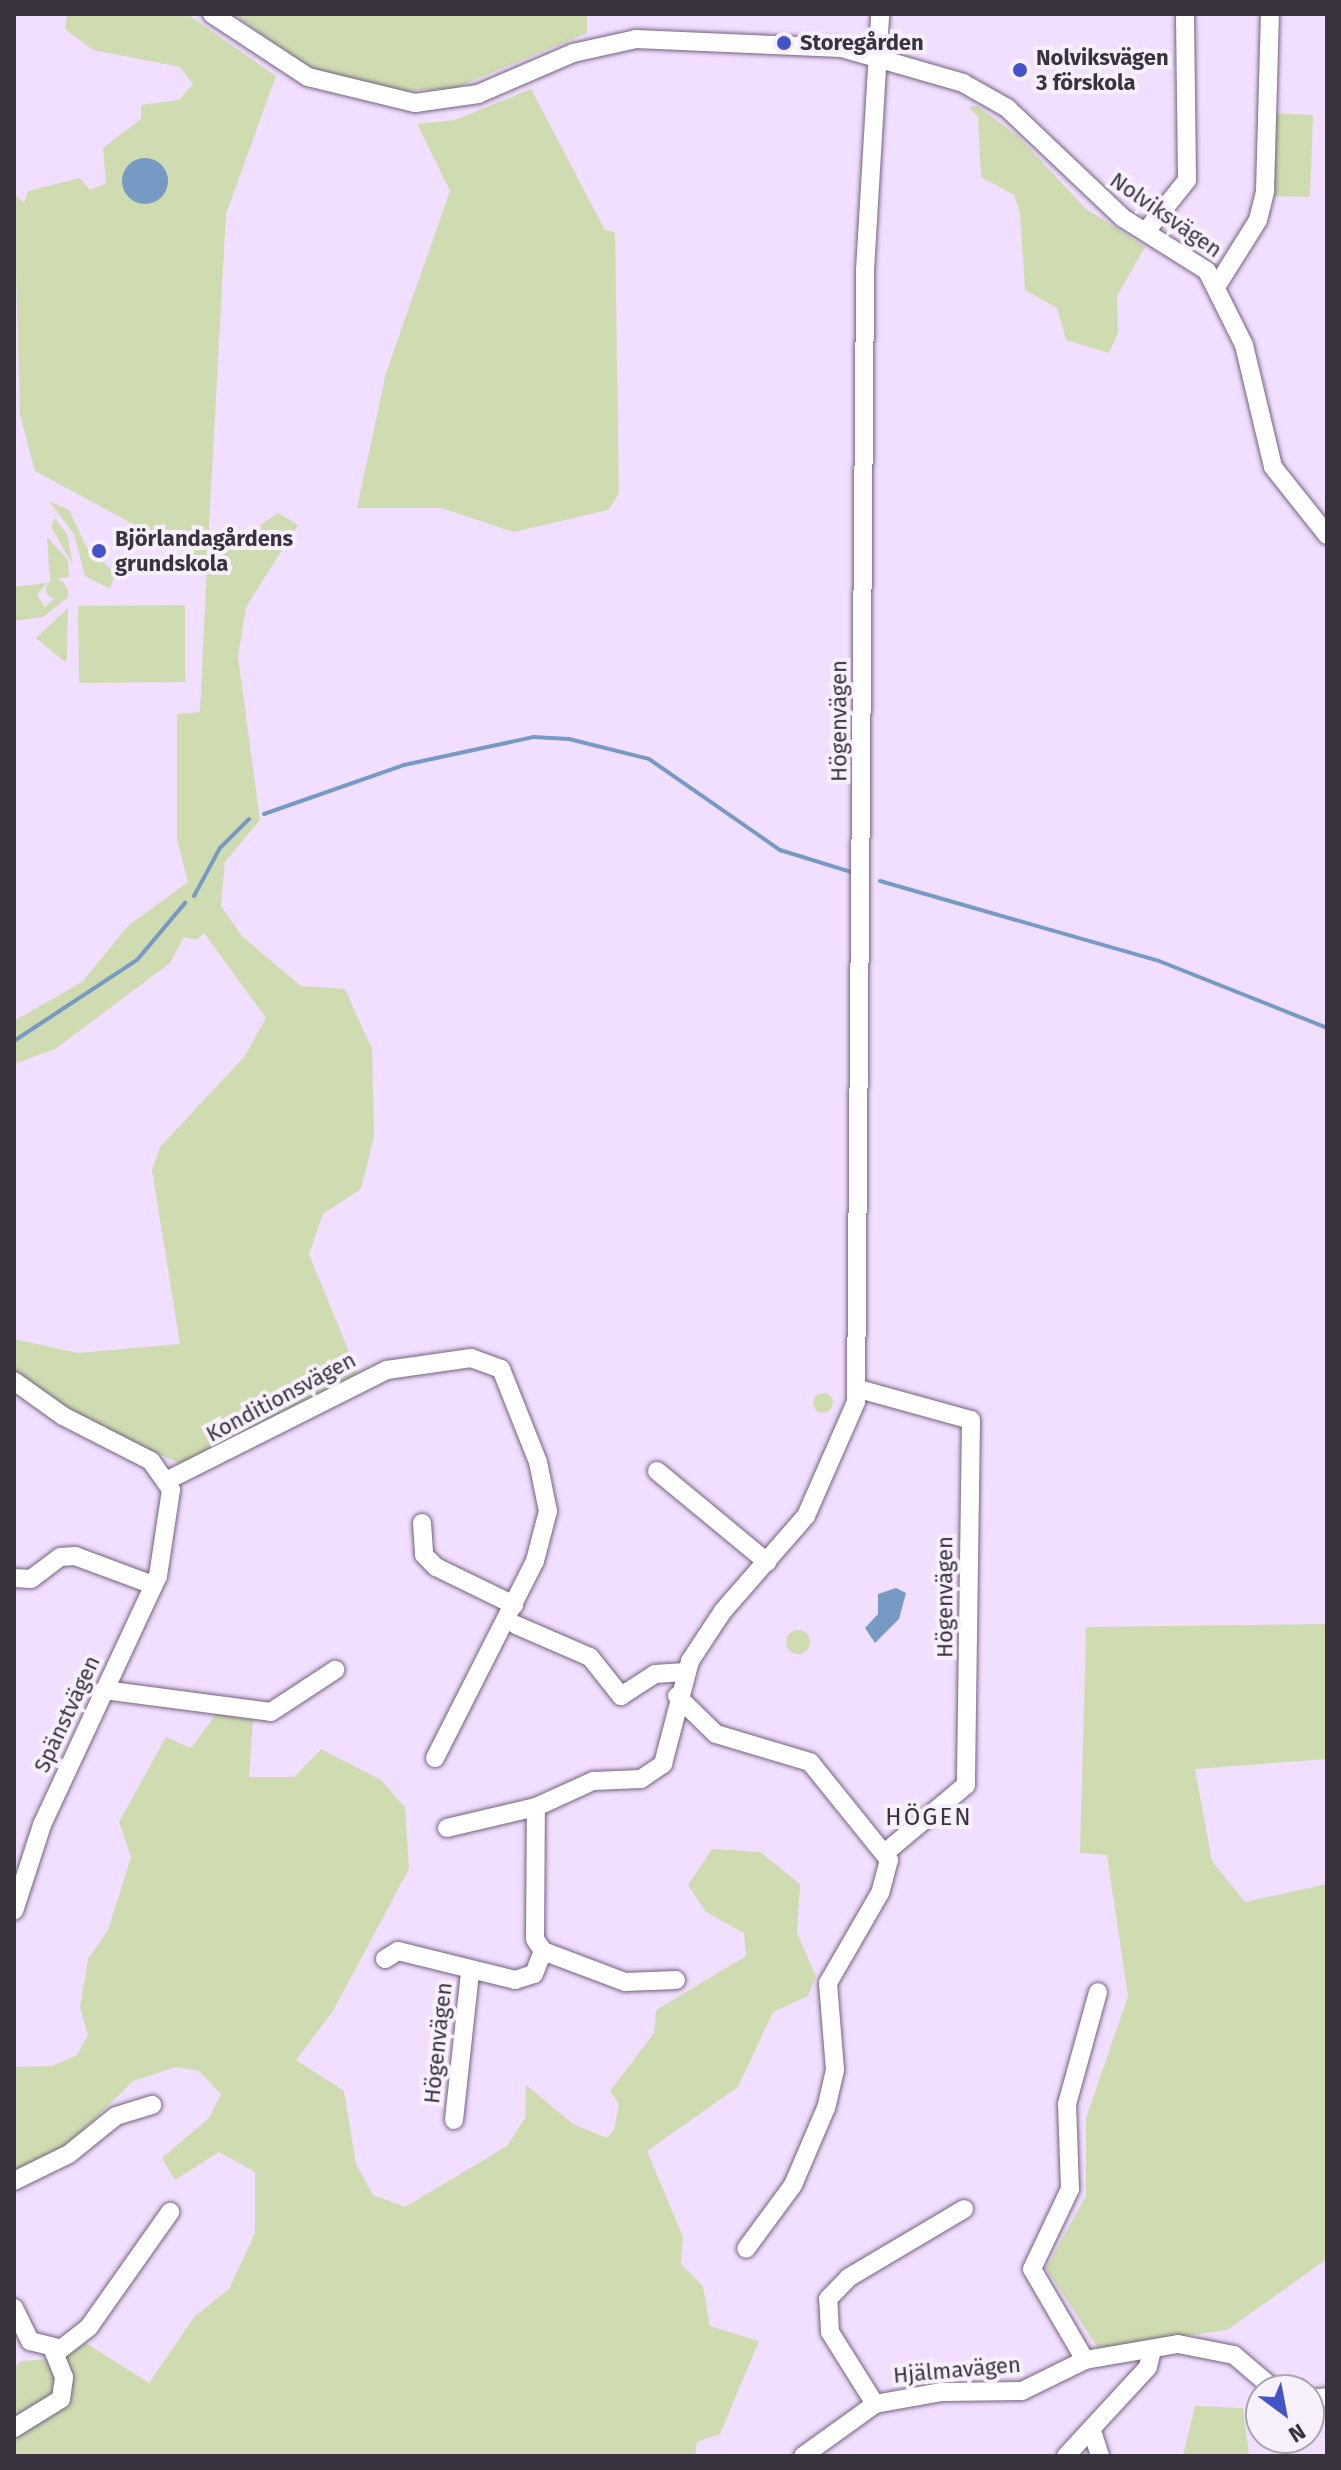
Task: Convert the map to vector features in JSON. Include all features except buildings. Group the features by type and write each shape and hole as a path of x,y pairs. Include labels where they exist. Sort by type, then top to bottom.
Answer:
{"street":[{"name":"Nolviksvägen","path":"212,14 308,77 415,103 478,94 573,53 636,39 873,53 987,95 1084,186 1218,284 1257,387 1273,467 1327,535"},
{"name":"Högenvägen","path":"447,1828 536,1807 593,1781 650,1776 670,1747 677,1696 685,1672 723,1611 767,1562 823,1487 859,1389 865,270 873,53 880,14"},
{"path":"1147,230 1177,198 1189,165 1185,14"},
{"path":"1218,284 1258,220 1265,191 1270,14"},
{"name":"Konditionsvägen","path":"168,1480 387,1370 446,1359 489,1362 515,1394 547,1490 544,1533 514,1605 435,1758"},
{"path":"14,1381 63,1416 151,1461 168,1480"},
{"name":"Högenvägen","path":"859,1389 971,1420 966,1785 886,1852"},
{"path":"657,1471 767,1562"},
{"name":"Spänstvägen","path":"14,1911 42,1825 153,1585 168,1480"},
{"path":"422,1523 424,1555 436,1567 514,1605"},
{"path":"14,1578 31,1579 60,1557 75,1556 153,1585"},
{"path":"516,1625 590,1657 621,1696 655,1674 685,1672"},
{"path":"104,1690 271,1712 335,1670"},
{"path":"677,1696 716,1734 810,1762 886,1852 880,1893 828,1983 835,2070 826,2108 793,2185 746,2249"},
{"path":"536,1807 535,1939 543,1951 625,1982 676,1980"},
{"name":"Högenvägen","path":"385,1959 398,1951 470,1972 526,1981 543,1951"},
{"name":"Högenvägen","path":"454,2120 470,1972"},
{"path":"1085,2360 1032,2269 1070,2189 1067,2104 1098,1992"},
{"path":"14,2181 69,2154 116,2116 152,2105"},
{"name":"Hjälmavägen","path":"875,2404 830,2332 828,2299 848,2278 964,2209"},
{"path":"14,2308 30,2341 52,2348 89,2327 170,2212"},
{"name":"Hjälmavägen","path":"803,2456 875,2404 942,2392 1022,2391 1085,2360 1152,2350 1214,2347 1252,2374"},
{"path":"14,2428 61,2399 64,2377 52,2348"},
{"path":"1066,2456 1148,2367 1152,2350"},
{"path":"1092,2431 1100,2456"}],"green space":[{"path":"67,14 187,14 276,76 226,214 207,563 278,513 298,525 246,607 238,657 260,820 225,862 221,906 242,936 301,986 345,989 372,1049 374,1136 361,1189 323,1214 309,1254 358,1374 181,1464 75,1417 14,1375 14,1339 78,1353 180,1344 152,1170 160,1147 244,1057 266,1018 204,933 196,940 184,937 170,963 55,1049 14,1064 14,1021 82,982 129,925 188,882 177,839 177,714 200,712 207,564 35,471 20,415 14,194 24,203 28,191 80,178 90,190 106,183 103,148 141,119 141,105 179,100 193,84 180,67 93,50 65,29"},
{"path":"234,14 587,14 587,33 455,88 391,92 306,65"},
{"path":"531,89 605,230 615,232 619,494 608,510 514,532 441,508 357,508 386,373 450,191 417,124 455,120"},
{"path":"977,106 1018,136 1085,208 1145,247 1117,296 1118,333 1109,353 1066,340 1057,308 1025,290 1020,213 1014,195 981,177 978,117 969,107"},
{"path":"1274,113 1313,115 1310,197 1271,196"},
{"path":"49,501 69,510 87,548 116,573 110,589 85,576 74,534"},
{"path":"55,518 67,534 73,565 51,527"},
{"path":"47,537 68,560 69,577 50,580"},
{"path":"56,579 63,582 66,589 63,596 56,599 49,596 46,589 49,582"},
{"path":"47,583 37,595 45,607 68,587 68,597 43,617 14,621 14,587"},
{"path":"185,605 185,682 79,683 78,606"},
{"path":"68,608 67,659 65,662 36,638"},
{"path":"819,1393 827,1393 833,1403 827,1413 819,1413 813,1407 813,1399"},
{"path":"1327,1624 1327,1759 1195,1769 1212,1861 1245,1902 1327,1884 1327,2259 1227,2330 1098,2348 1046,2268 1086,2196 1086,2118 1128,1996 1107,1855 1080,1853 1086,1627"},
{"path":"798,1630 809,1637 810,1642 803,1653 798,1654 787,1647 786,1642 793,1631"},
{"path":"216,1714 253,1720 249,1777 294,1777 321,1749 381,1780 405,1807 409,1869 333,2011 296,2060 344,2091 356,2164 373,2195 405,2207 507,2146 525,2118 526,2085 573,2124 607,2138 614,2130 619,2104 610,2091 654,2033 656,2010 746,1956 744,1933 706,1912 688,1885 712,1849 760,1852 800,1884 797,1933 816,1976 808,1996 773,2012 738,2087 647,2151 683,2237 681,2264 703,2286 710,2326 759,2341 720,2434 697,2442 695,2456 14,2456 14,2368 21,2361 62,2358 86,2343 149,2383 194,2317 229,2289 255,2233 255,2172 219,2152 175,2180 162,2158 209,2118 221,2094 199,2071 176,2067 133,2081 67,2146 14,2185 14,2067 52,2066 77,2055 88,2035 80,2007 88,1959 108,1930 131,1857 119,1822 166,1737 191,1748"},
{"path":"1195,2406 1243,2408 1245,2454 1249,2456 1183,2456"}],"water":[{"path":"145,158 162,164 168,181 162,198 145,204 128,198 122,181 128,164"},
{"path":"896,1588 906,1593 899,1619 875,1643 865,1628 878,1614 878,1594"}],"waterway":[{"path":"264,814 404,765 533,737 569,739 649,759 780,850 851,872"},
{"path":"194,896 220,848 249,819"},
{"path":"880,881 1159,961 1327,1028"},
{"path":"14,1041 137,960 185,903"}],"place":[{"name":"Storegården","path":"784,43"},
{"name":"Nolviksvägen 3 förskola","path":"1020,70"},
{"name":"Björlandagårdens grundskola","path":"99,551"}],"district":[{"name":"HÖGEN","path":"929,1818"}]}
